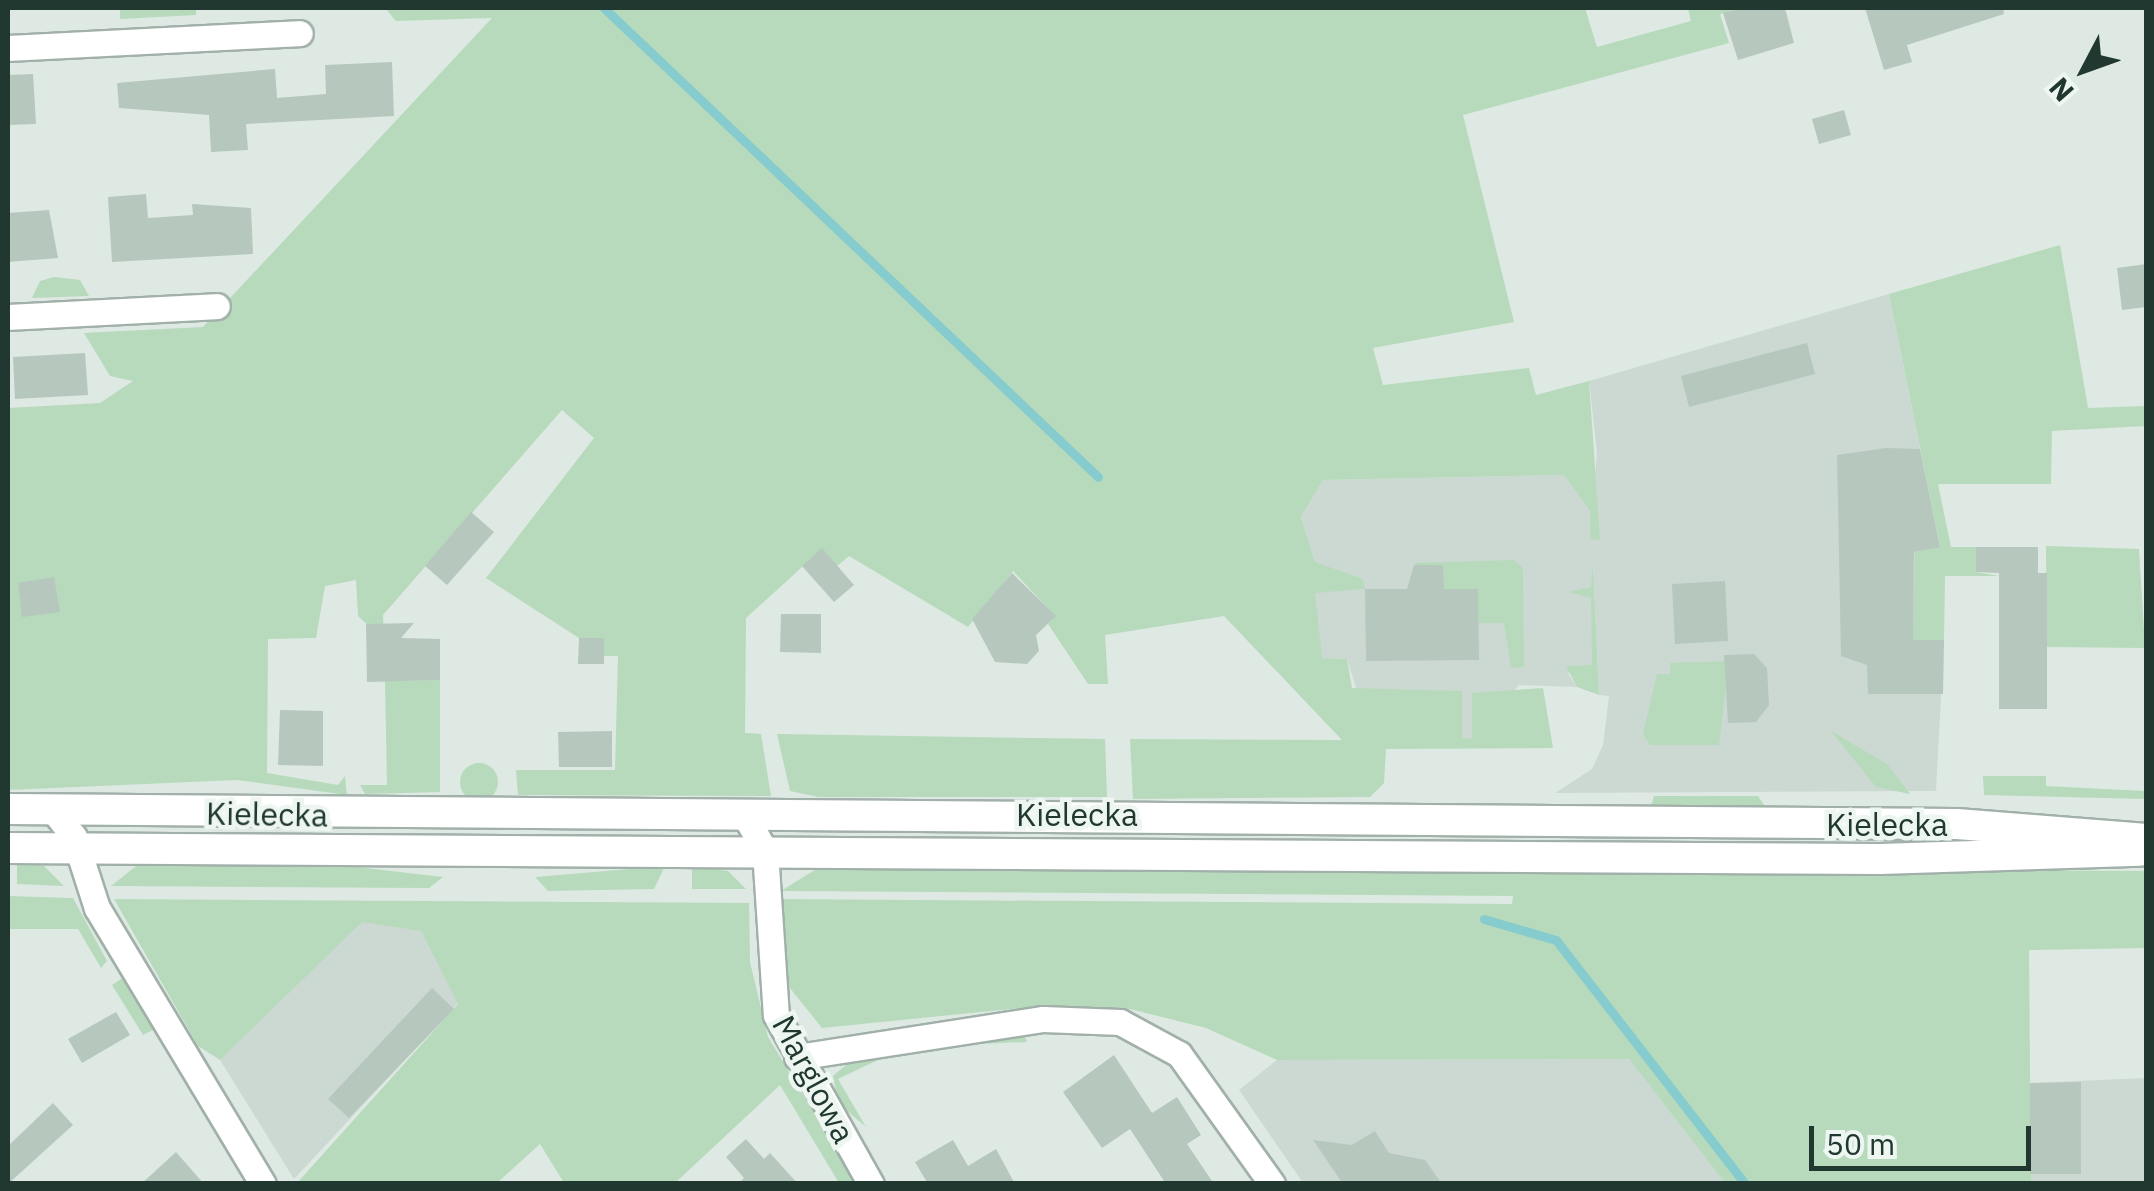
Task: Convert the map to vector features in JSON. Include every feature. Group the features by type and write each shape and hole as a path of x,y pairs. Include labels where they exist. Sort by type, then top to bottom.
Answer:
{"main road":[{"name":"Kielecka","path":"8,808 112,812 819,813 1957,824 2146,840"},
{"name":"Kielecka","path":"8,848 1880,859 2146,850"}],"street":[{"path":"8,48 300,33"},
{"path":"8,317 218,306"},
{"path":"53,810 78,847 88,891 263,1184"},
{"path":"78,847 112,812"},
{"path":"765,852 819,813"},
{"name":"Marglowa","path":"744,814 765,852 771,994 797,1056 870,1184"},
{"path":"797,1056 1043,1019 1120,1022 1178,1054 1272,1184"}],"shaded area":[{"path":"1889,294 1940,547 1915,552 1944,640 1936,791 1555,793 1592,769 1603,745 1609,696 1599,695 1593,563 1592,666 1568,673 1577,687 1519,685 1473,739 1462,739 1462,692 1358,694 1347,659 1296,657 1315,562 1301,517 1323,480 1564,475 1590,511 1590,539 1597,453 1589,381"},
{"path":"362,921 421,931 458,1003 294,1179 220,1060"},
{"path":"1629,1059 1726,1183 1303,1183 1239,1090 1277,1060"},
{"path":"2146,1078 2146,1183 2031,1183 2030,1083"}],"green space":[{"path":"120,8 196,8 196,15 120,19"},
{"path":"385,8 1585,8 1597,47 1691,21 1688,8 1744,8 1720,14 1729,43 1463,115 1514,322 1373,348 1383,385 1529,368 1536,395 1589,381 1600,540 1590,539 1590,511 1564,475 1323,480 1301,517 1315,562 1363,579 1365,589 1315,593 1322,658 1347,659 1352,688 1462,691 1462,738 1472,739 1472,693 1543,688 1553,748 1386,749 1384,783 1370,797 1133,799 1130,739 1342,740 1224,616 1105,635 1108,684 1088,684 1048,624 1055,616 1013,571 968,627 849,556 837,566 822,549 746,618 745,733 761,734 771,796 518,795 516,770 615,770 618,656 604,656 604,638 579,638 486,578 594,438 562,410 383,615 384,640 358,616 356,580 325,586 316,638 268,639 267,773 338,785 345,776 347,795 237,780 8,790 8,408 100,403 133,381 110,376 84,333 203,327 492,18 396,21"},
{"path":"2060,245 2088,408 2146,406 2146,426 2052,431 2051,484 1938,484 1951,547 1976,547 1976,572 1999,576 1945,576 1944,640 1913,640 1915,552 1940,546 1889,294"},
{"path":"54,277 80,280 89,296 32,298 40,281"},
{"path":"2046,546 2139,549 2145,648 2047,647"},
{"path":"1514,560 1523,568 1524,667 1511,668 1504,623 1478,623 1478,589 1444,589 1414,563"},
{"path":"1593,563 1599,695 1577,687 1566,666 1592,665 1591,598 1568,592 1591,587"},
{"path":"1729,661 1719,745 1650,745 1643,734 1657,674 1670,674 1670,663"},
{"path":"440,680 440,792 365,794 360,785 387,785 385,681"},
{"path":"1831,731 1887,764 1910,794 1876,787"},
{"path":"777,734 1105,739 1107,797 818,797 790,791"},
{"path":"479,763 492,769 498,782 492,795 479,801 466,795 460,782 466,769"},
{"path":"1983,776 2046,776 2046,786 2146,791 2146,799 1984,795"},
{"path":"1654,796 1758,796 1766,808 1650,811"},
{"path":"17,862 44,866 64,886 17,884"},
{"path":"140,863 322,863 443,877 429,888 111,886"},
{"path":"665,866 654,889 548,891 535,877"},
{"path":"692,866 728,871 746,889 692,889"},
{"path":"821,866 2146,871 2146,948 2029,950 2031,1183 1726,1184 1629,1059 1277,1060 1206,1028 1130,1009 1041,1006 822,1028 781,977 778,899 1512,904 1513,896 781,891"},
{"path":"8,896 73,898 107,961 101,968 78,929 8,929"},
{"path":"114,899 749,903 750,962 768,1037 856,1183 839,1183 780,1085 675,1183 564,1183 540,1144 497,1183 297,1183 458,1004 421,931 362,922 220,1060 198,1046"},
{"path":"124,977 155,1029 143,1035 112,985"},
{"path":"1023,1032 1027,1042 905,1047 838,1079 866,1127 839,1104 833,1076 853,1059 920,1039"}],"building":[{"path":"1744,8 1785,8 1794,43 1738,60 1723,13"},
{"path":"1865,8 2003,8 2004,14 1907,45 1912,62 1884,70"},
{"path":"392,62 394,116 246,124 248,150 211,152 209,115 119,108 117,83 275,69 277,98 326,94 325,65"},
{"path":"33,74 36,124 8,125 8,75"},
{"path":"1844,110 1851,135 1819,144 1812,119"},
{"path":"146,194 148,218 193,215 192,204 251,208 253,254 112,262 108,197"},
{"path":"49,210 58,258 8,262 8,213"},
{"path":"2146,264 2146,307 2122,310 2117,268"},
{"path":"1807,343 1815,374 1689,407 1681,376"},
{"path":"85,353 88,395 15,399 13,357"},
{"path":"1886,448 1920,449 1940,547 1914,552 1913,640 1944,640 1943,694 1868,694 1867,665 1841,656 1837,455"},
{"path":"471,512 494,532 447,585 425,566"},
{"path":"1976,547 2038,547 2038,573 2047,573 2047,709 1999,709 1999,573 1976,572"},
{"path":"822,548 854,585 834,602 802,566"},
{"path":"1414,565 1443,565 1444,589 1478,589 1479,660 1366,661 1365,589 1407,589"},
{"path":"1012,573 1056,616 1036,635 1039,651 1027,664 995,662 972,619"},
{"path":"54,577 60,612 22,617 18,583"},
{"path":"1725,581 1728,641 1675,644 1672,584"},
{"path":"781,614 821,614 821,653 780,652"},
{"path":"414,623 401,638 440,639 440,680 367,682 366,624"},
{"path":"579,638 604,638 604,664 578,664"},
{"path":"1754,654 1767,668 1769,705 1756,722 1728,723 1724,655"},
{"path":"280,710 323,711 323,766 278,765"},
{"path":"612,731 612,767 559,767 558,732"},
{"path":"432,988 454,1009 349,1118 328,1099"},
{"path":"116,1012 130,1035 82,1063 68,1039"},
{"path":"1114,1055 1152,1113 1177,1097 1201,1135 1187,1144 1214,1184 1166,1184 1130,1129 1102,1148 1063,1092"},
{"path":"2081,1082 2081,1174 2030,1174 2030,1083"},
{"path":"53,1103 73,1125 8,1184 8,1146"},
{"path":"1375,1131 1389,1153 1425,1160 1442,1184 1343,1184 1313,1140 1352,1145"},
{"path":"746,1139 764,1159 770,1153 798,1184 738,1184 744,1178 726,1157"},
{"path":"953,1140 968,1166 996,1149 1015,1184 928,1184 915,1162"},
{"path":"176,1152 204,1184 141,1184"}],"waterway":[{"path":"604,8 1098,477"},
{"path":"1484,919 1556,940 1745,1184"}]}
